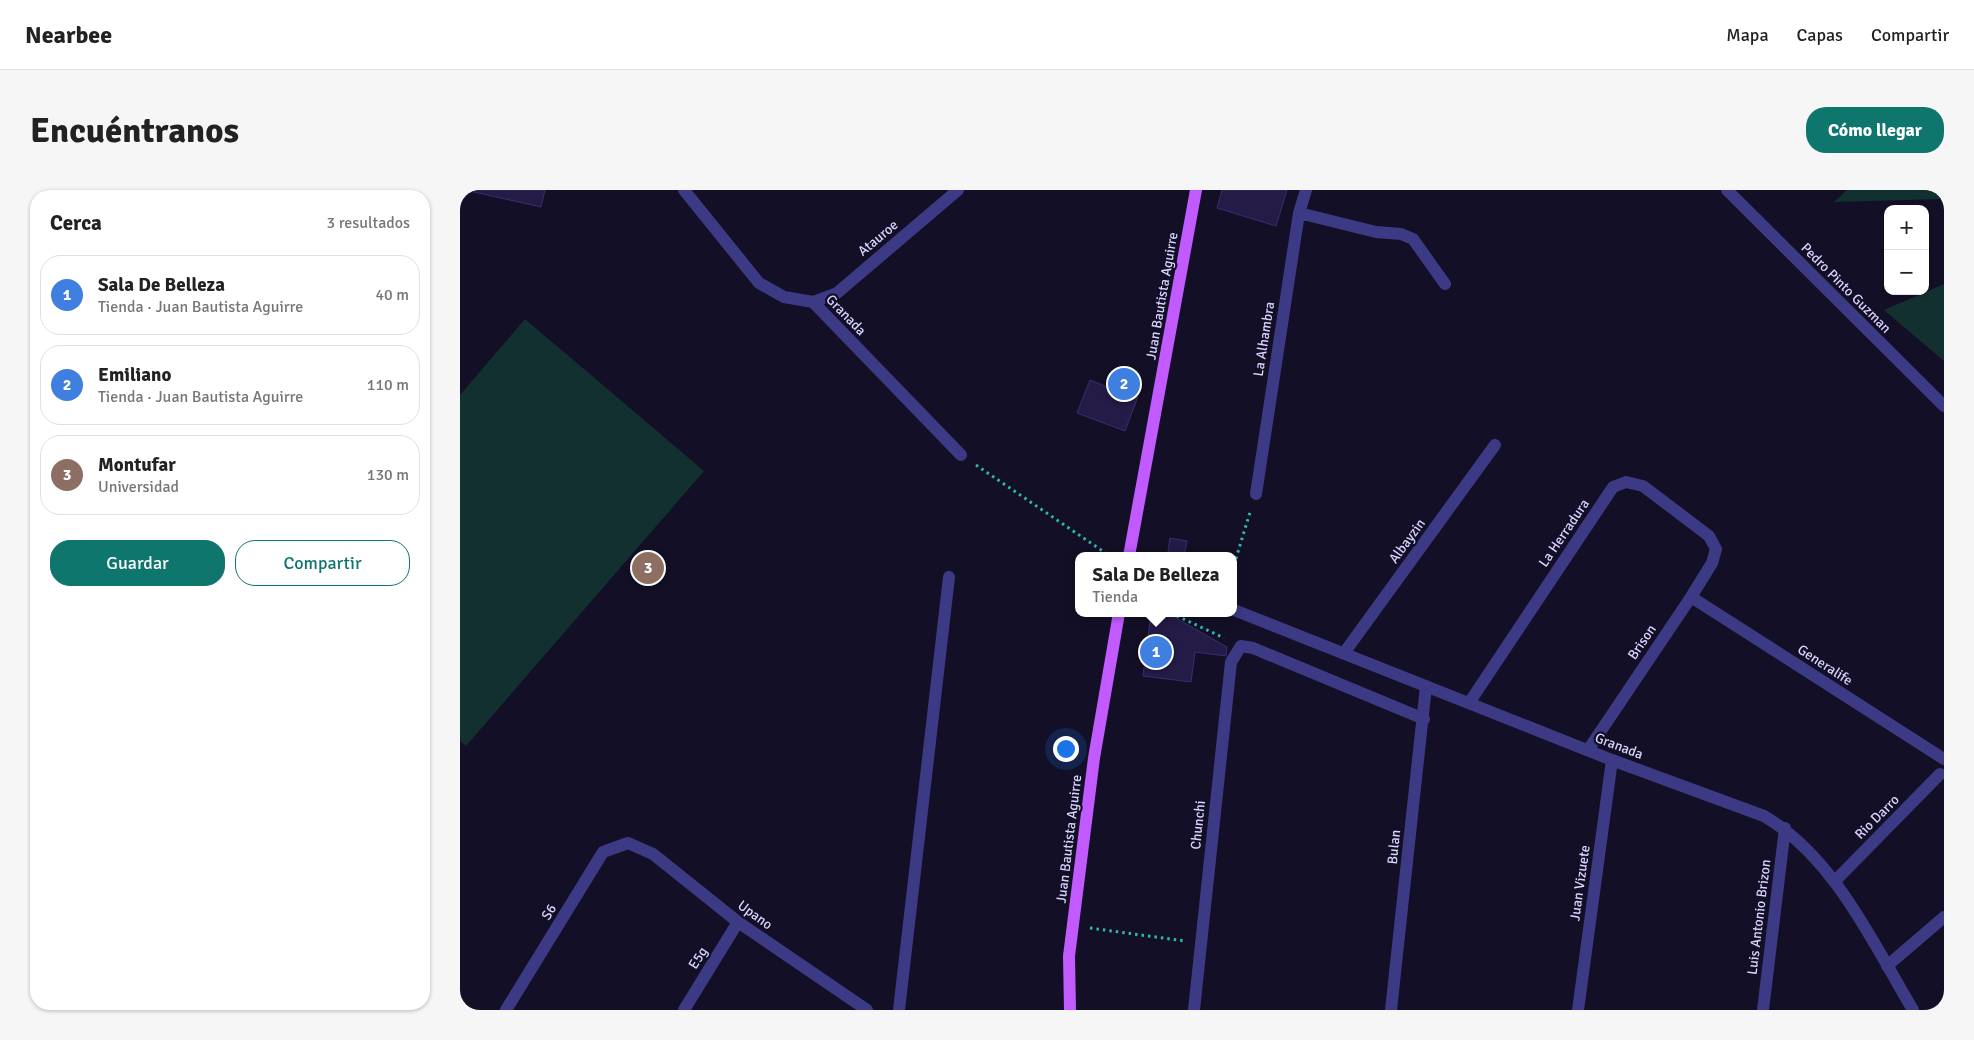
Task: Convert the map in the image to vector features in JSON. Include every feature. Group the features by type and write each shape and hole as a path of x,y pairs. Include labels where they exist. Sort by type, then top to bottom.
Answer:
{"main road":[{"name":"Juan Bautista Aguirre","path":"1130,552 1196,190"},
{"name":"Juan Bautista Aguirre","path":"1070,1010 1069,956 1094,758 1118,617"}],"street":[{"name":"Granada","path":"684,190 759,283 784,296 812,302 961,454"},
{"name":"Atauroe","path":"812,302 837,293 958,190"},
{"name":"La Alhambra","path":"1256,494 1299,214 1306,190"},
{"name":"Pedro Pinto Guzman","path":"1732,192 1944,406"},
{"path":"1299,214 1376,232 1401,234 1413,239 1445,284"},
{"name":"Albayzin","path":"1344,654 1495,445"},
{"name":"La Herradura","path":"1469,703 1612,487 1626,482 1643,486 1709,536 1716,549"},
{"name":"Brison","path":"1588,750 1691,597 1712,563 1716,549"},
{"path":"899,1010 949,577"},
{"name":"Generalife","path":"1691,597 1944,759"},
{"name":"Granada","path":"1237,611 1612,760 1764,816 1785,828 1810,850 1835,881 1913,1010"},
{"path":"1241,646 1253,648 1424,718"},
{"name":"Chunchi","path":"1194,1010 1231,662 1241,646"},
{"name":"Bulan","path":"1391,1010 1426,686"},
{"name":"Juan Vizuete","path":"1578,1010 1612,760"},
{"name":"Rio Darro","path":"1835,881 1940,774"},
{"name":"Luis Antonio Brizon","path":"1763,1010 1785,828"},
{"name":"Upano","path":"628,843 653,854 738,922 863,1009"},
{"name":"S6","path":"506,1010 603,852 628,843"},
{"path":"1887,966 1944,917"},
{"name":"E5g","path":"684,1010 738,922"}],"path":[{"path":"961,454 1104,552"},
{"path":"1237,555 1256,494"},
{"path":"1179,617 1241,646"},
{"path":"1073,926 1201,943"}],"green space":[{"path":"1847,190 1944,190 1944,199 1834,202"},
{"path":"1944,284 1944,361 1884,310 1919,295 1929,295 1929,290"},
{"path":"525,319 704,471 466,746 460,741 460,395"}],"building":[{"path":"465,190 545,190 541,207"},
{"path":"1222,190 1287,190 1276,226 1217,208"},
{"path":"1116,371 1138,381 1137,399 1109,388"},
{"path":"1090,380 1137,399 1125,431 1077,413"},
{"path":"1170,538 1187,541 1185,552 1168,551"},
{"path":"1158,617 1174,617 1227,647 1226,656 1195,652 1191,682 1143,676 1150,621"}],"place":[{"name":"Emiliano","path":"1124,384"},
{"name":"Montufar","path":"648,568"},
{"name":"Sala De Belleza","path":"1156,652"}]}
